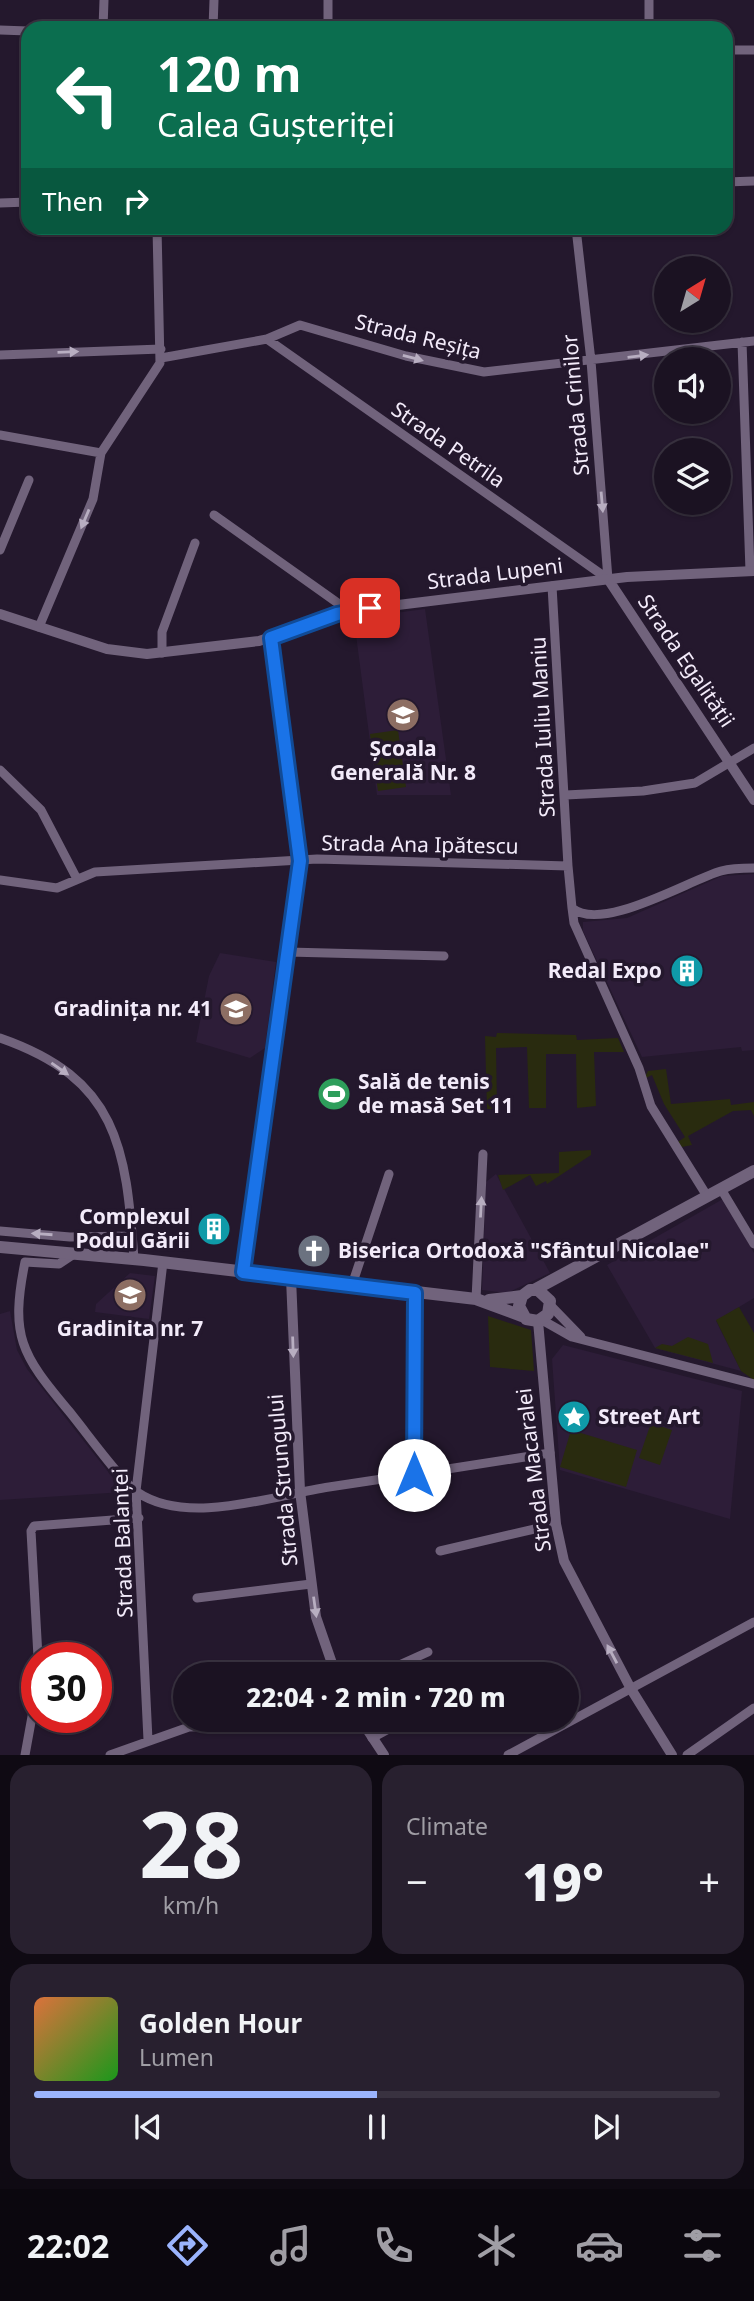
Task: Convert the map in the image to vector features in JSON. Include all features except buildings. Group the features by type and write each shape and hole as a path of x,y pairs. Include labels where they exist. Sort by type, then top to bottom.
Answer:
{"main road":[{"path":"0,1247 163,1262 480,1300 522,1296 754,1171"},
{"path":"480,1300 540,1320 548,1314 549,1301 565,1275"},
{"path":"534,1290 549,1301"},
{"path":"522,1296 519,1306 522,1316"}],"street":[{"path":"103,21 104,0"},
{"path":"213,21 214,0"},
{"path":"328,0 328,21"},
{"path":"649,0 649,21"},
{"path":"0,30 21,31"},
{"path":"733,50 754,50"},
{"path":"733,182 754,181"},
{"path":"0,203 21,202"},
{"path":"39,627 93,499 101,453 153,375 161,354 157,235"},
{"name":"Strada Crinilor","path":"577,235 591,361 608,579"},
{"name":"Strada Reșița","path":"0,355 161,354 267,339 293,327 312,326 406,356 484,372 754,341"},
{"name":"Strada Petrila","path":"267,339 608,579"},
{"path":"742,342 752,571"},
{"path":"0,435 101,453"},
{"path":"0,550 29,480"},
{"path":"214,515 349,611"},
{"path":"162,653 162,632 195,543"},
{"name":"Strada Lupeni","path":"0,614 120,652 162,653 271,638 349,611 608,579 752,571"},
{"name":"Strada Egalității","path":"608,579 754,800"},
{"name":"Strada Iuliu Maniu","path":"552,586 566,794 568,866"},
{"path":"243,1272 300,861 271,638"},
{"path":"566,794 685,785 754,748"},
{"path":"0,770 41,810 77,879"},
{"name":"Strada Ana Ipătescu","path":"0,880 57,888 95,872 300,861 568,866"},
{"path":"568,866 574,923 639,1068 652,1106 708,1196"},
{"path":"572,908 583,913 620,911 722,871 754,868"},
{"path":"288,952 444,956"},
{"path":"0,1038 29,1050 65,1071 107,1116 119,1145 134,1259"},
{"path":"480,1300 483,1154"},
{"path":"352,1285 389,1174"},
{"path":"721,1189 754,1244"},
{"path":"0,1231 70,1237 132,1236"},
{"path":"75,1253 59,1264 25,1262 18,1304 20,1338 30,1361 49,1387 136,1491 174,1505 251,1503 300,1491 550,1453"},
{"name":"Strada Balanței","path":"148,1740 136,1491 163,1262"},
{"name":"Strada Strungului","path":"291,1278 300,1491 319,1631 331,1662"},
{"path":"414,1475 415,1293"},
{"path":"549,1301 582,1338"},
{"path":"540,1320 572,1336 754,1384"},
{"name":"Strada Macaralei","path":"540,1320 556,1524 570,1576 631,1689 672,1755"},
{"path":"37,1642 31,1531 34,1526 139,1518"},
{"path":"440,1551 556,1524"},
{"path":"197,1598 311,1584"},
{"path":"508,1755 754,1622"},
{"path":"406,1662 428,1652"},
{"path":"687,1755 754,1708"},
{"path":"110,1755 177,1732"},
{"path":"368,1732 384,1755"},
{"path":"372,1738 383,1732"},
{"path":"25,1755 29,1733"}],"shaded area":[{"name":"Școala Generală Nr. 8","path":"425,609 451,795 377,795 356,635 396,628 395,613"},
{"path":"754,874 754,1050 742,1051 741,1047 642,1057 583,931 583,922 627,918 722,876"},
{"name":"Gradinița nr. 41","path":"220,953 276,962 265,1048 250,1058 196,1042 209,976"},
{"path":"496,1174 550,1273 507,1293 482,1290 486,1182"},
{"path":"723,1199 754,1253 754,1298 716,1321 741,1371 655,1348 607,1265"},
{"name":"Gradinita nr. 7","path":"130,1273 155,1276 149,1319 95,1312 96,1304"},
{"path":"10,1311 17,1350 27,1369 124,1492 0,1500 0,1314"},
{"path":"563,1345 742,1391 730,1519 560,1470 552,1359"}],"green space":[{"path":"398,730 406,787 378,791 370,734"},
{"path":"497,1033 576,1035 577,1040 618,1038 624,1052 594,1052 596,1106 577,1108 576,1054 546,1054 546,1108 529,1108 527,1047 496,1048 497,1109 487,1109 485,1036 496,1037"},
{"path":"666,1069 671,1104 730,1099 731,1105 754,1102 754,1116 751,1110 733,1111 688,1136 692,1145 682,1147 678,1142 685,1137 664,1104 652,1075 644,1079 648,1071"},
{"path":"591,1150 591,1155 547,1184 546,1181 536,1186 530,1175 503,1190 498,1175 559,1173 559,1152"},
{"path":"739,1307 754,1333 754,1380 741,1371 716,1320"},
{"path":"488,1316 531,1330 534,1371 490,1367"},
{"path":"688,1337 708,1344 713,1363 655,1348 662,1344 672,1346"},
{"path":"651,1423 672,1430 660,1465 639,1458"},
{"path":"571,1430 637,1450 626,1487 560,1467"}],"place":[{"name":"Școala Generală Nr. 8","path":"403,715"},
{"name":"Redal Expo","path":"687,971"},
{"name":"Gradinița nr. 41","path":"236,1009"},
{"name":"Sală de tenis de masă Set 11","path":"334,1094"},
{"name":"Complexul Podul Gării","path":"214,1229"},
{"name":"Biserica Ortodoxă \"Sfântul Nicolae\"","path":"314,1251"},
{"name":"Gradinita nr. 7","path":"130,1295"},
{"name":"Street Art","path":"574,1417"}],"route":[{"path":"370,608 324,617 271,638 300,861 243,1272 415,1293 414,1475"}]}
